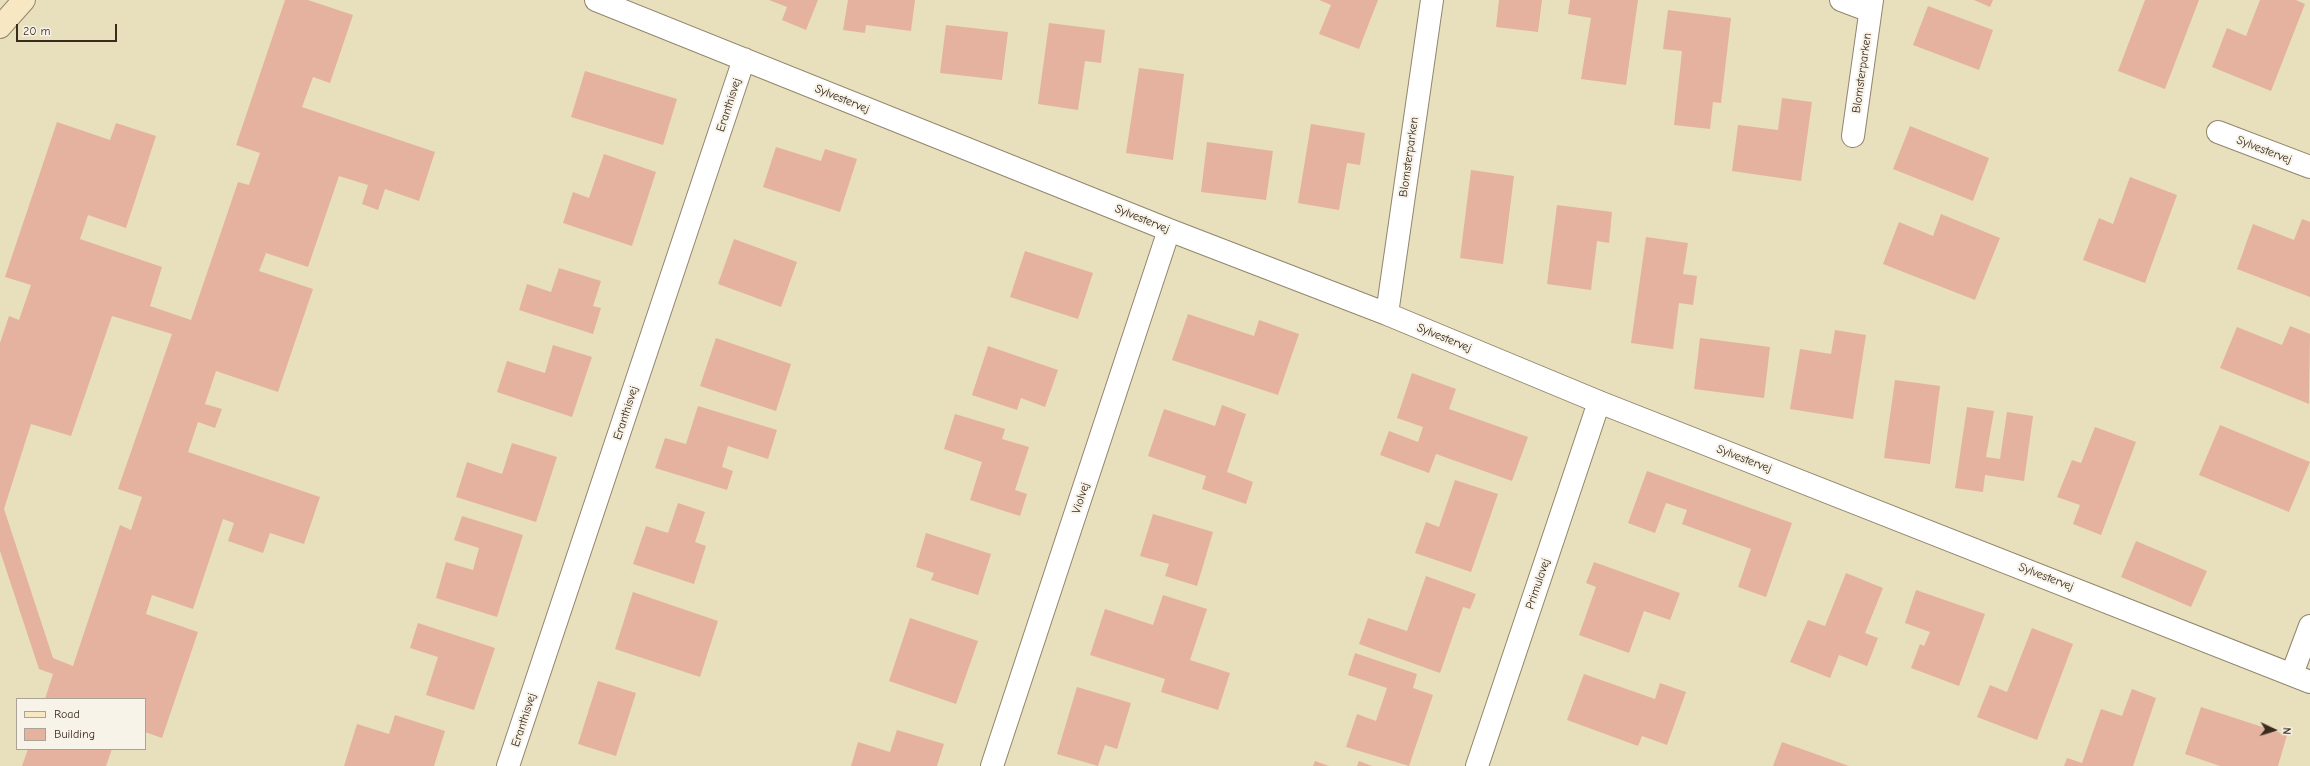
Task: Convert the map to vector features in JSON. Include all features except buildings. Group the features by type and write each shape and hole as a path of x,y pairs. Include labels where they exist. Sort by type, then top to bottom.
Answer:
{"street":[{"path":"0,27 24,0"},
{"name":"Sylvestervej","path":"596,0 1169,230 1387,314 1599,402 2301,678 2310,626"},
{"name":"Blomsterparken","path":"1387,314 1432,0"},
{"name":"Blomsterparken","path":"1841,0 1871,6 1853,136"},
{"name":"Eranthisvej","path":"508,766 744,59"},
{"name":"Sylvestervej","path":"2218,132 2310,167"},
{"name":"Violvej","path":"992,766 1169,230"},
{"name":"Primulavej","path":"1477,766 1599,402"}]}
